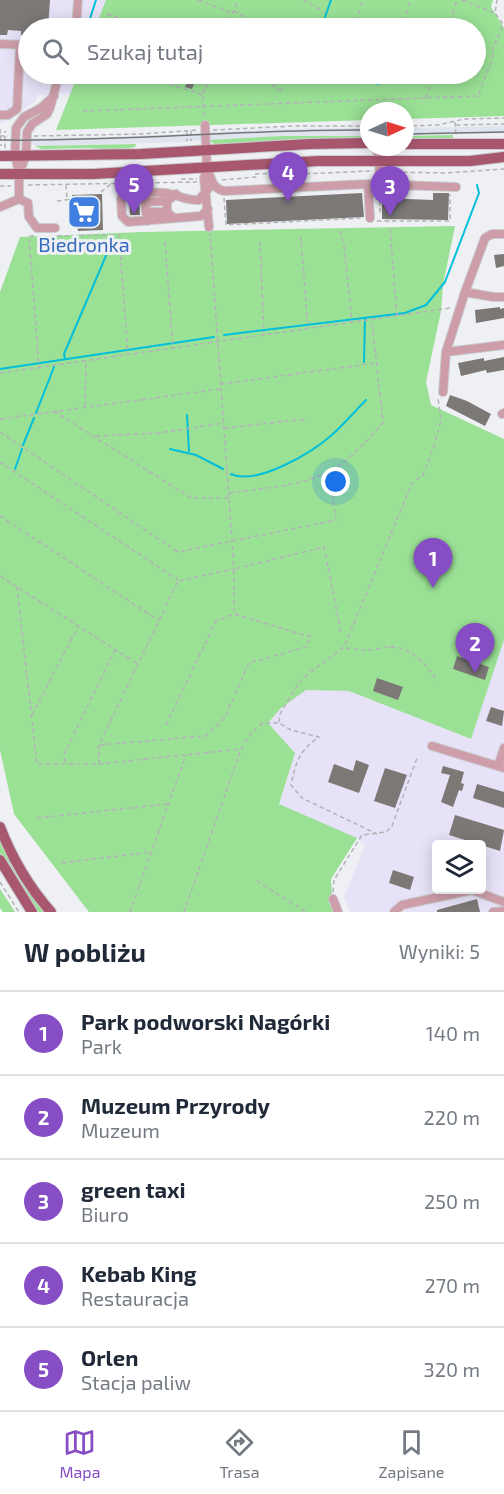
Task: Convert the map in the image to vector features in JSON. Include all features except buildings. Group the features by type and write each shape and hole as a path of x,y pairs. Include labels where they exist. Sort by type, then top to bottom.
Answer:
{"main road":[{"path":"2,153 20,156 141,154 360,143"},
{"path":"414,144 504,144"},
{"path":"0,174 105,173 379,159 470,161 504,157"},
{"path":"0,827 23,874 51,912"},
{"path":"0,860 32,912"}],"street":[{"path":"77,18 78,0"},
{"path":"0,44 18,45"},
{"path":"0,115 8,115 17,109 20,84"},
{"path":"20,199 20,156 15,132 26,115 41,108 54,96 57,84"},
{"path":"205,125 207,168 204,178 219,190 368,184 380,186 454,184"},
{"path":"378,156 380,186"},
{"path":"368,184 370,218"},
{"path":"145,198 162,192 176,194 190,201 199,200 211,185"},
{"path":"209,227 207,209 211,185"},
{"path":"167,212 128,222 122,216 121,200 124,195 167,201 176,194"},
{"path":"145,198 146,217"},
{"path":"0,207 20,199 28,203 29,217 37,228 53,232"},
{"path":"167,201 167,212 174,218"},
{"path":"146,217 201,216 207,209"},
{"path":"443,392 446,352 485,238 492,234 504,234"},
{"path":"465,292 504,297"},
{"path":"446,352 504,345"},
{"path":"432,746 501,767 504,748"},
{"path":"394,912 402,906 472,890 504,902"},
{"path":"333,898 338,912"},
{"path":"492,912 504,911"}],"path":[{"path":"198,0 245,18"},
{"path":"231,18 238,0"},
{"path":"303,0 323,12"},
{"path":"357,18 363,0"},
{"path":"405,18 411,0"},
{"path":"451,18 457,0"},
{"path":"462,0 495,14 503,25 493,49 492,60 486,75"},
{"path":"495,14 497,0"},
{"path":"107,14 118,18"},
{"path":"171,84 203,95"},
{"path":"205,125 203,95 207,84"},
{"path":"270,84 285,92"},
{"path":"426,99 431,84"},
{"path":"83,111 478,96 483,84"},
{"path":"414,126 504,118"},
{"path":"455,121 456,136 463,136"},
{"path":"455,125 504,124"},
{"path":"0,129 1,151"},
{"path":"187,130 188,145"},
{"path":"191,130 192,147"},
{"path":"2,153 5,133"},
{"path":"0,134 11,135"},
{"path":"211,185 256,177 260,172 298,170 301,174 379,171 456,173 504,169"},
{"path":"224,191 226,225 370,218 375,221 450,222 456,173"},
{"path":"190,176 190,182"},
{"path":"0,186 200,181"},
{"path":"101,192 112,183"},
{"path":"66,184 67,200"},
{"path":"380,186 380,213"},
{"path":"57,201 73,199"},
{"path":"209,227 234,569 234,614"},
{"path":"390,229 396,315"},
{"path":"340,231 344,246 352,322"},
{"path":"53,232 74,236 119,235 128,355"},
{"path":"39,368 29,236 40,236"},
{"path":"74,236 75,252"},
{"path":"301,237 308,328"},
{"path":"260,241 264,336"},
{"path":"165,242 173,349"},
{"path":"0,373 363,322 396,315 441,311 461,305"},
{"path":"229,493 309,480 329,472 357,451 382,423 372,320"},
{"path":"85,407 86,361"},
{"path":"221,384 376,363"},
{"path":"0,419 221,389"},
{"path":"279,723 280,714 298,684 344,647 412,483 423,475 441,420 438,400 443,392"},
{"path":"54,411 191,498 229,498"},
{"path":"224,428 308,418"},
{"path":"96,436 159,433 224,423"},
{"path":"0,432 178,552 336,520 329,472"},
{"path":"0,462 178,581 324,547 341,632"},
{"path":"0,516 159,621"},
{"path":"0,576 138,664"},
{"path":"99,764 99,745 178,581"},
{"path":"17,587 37,764 99,764 240,749"},
{"path":"99,745 205,736 224,719 249,663 306,648 311,637 234,614 216,621 166,725"},
{"path":"32,716 78,626"},
{"path":"344,647 369,651 389,647 403,649 415,654 438,682"},
{"path":"65,764 64,754 115,649"},
{"path":"184,912 240,749 252,732 263,723 279,723 291,730 319,737 308,744 296,761 291,785 302,798 377,834"},
{"path":"130,912 186,754"},
{"path":"333,898 334,880 362,835 386,832 392,826 417,758"},
{"path":"37,818 169,804"},
{"path":"62,863 151,852"},
{"path":"257,881 306,912"},
{"path":"0,882 19,912"}],"shaded area":[{"path":"0,0 107,0 100,18 18,18 18,84 76,84 72,94 38,95 35,102 0,123"},
{"path":"504,126 504,133 414,136 414,128"},
{"path":"360,128 360,136 281,136 209,140 208,132"},
{"path":"202,133 202,140 185,142 35,146 30,141 30,138"},
{"path":"504,640 504,912 350,912 344,897 365,846 357,838 279,804 295,753 268,723 281,708 306,690 349,691 471,739"}],"green space":[{"path":"106,0 493,0 491,7 504,28 504,116 414,119 414,102 360,102 360,120 56,130 74,84 486,84 486,18 99,18"},
{"path":"453,135 453,139 414,139 414,136"},
{"path":"281,136 360,136 360,138 282,140 216,145 209,140"},
{"path":"136,144 135,147 117,150 42,149 35,146"},
{"path":"455,226 426,382 431,405 504,439 504,640 471,739 349,691 306,690 281,708 268,723 295,753 279,804 357,838 331,879 333,912 89,912 14,814 0,750 0,292 20,237 142,232"},
{"path":"0,838 45,912 37,912 17,885 0,853"},
{"path":"0,889 15,912 3,912 0,908"}],"waterway":[{"path":"90,18 96,0"},
{"path":"325,18 331,0"},
{"path":"224,335 405,313 426,305 445,282 479,193 477,185"},
{"path":"65,359 64,354 114,237"},
{"path":"364,362 365,318"},
{"path":"0,369 214,337"},
{"path":"36,413 54,367"},
{"path":"231,474 255,475 299,458 333,434 366,400"},
{"path":"187,415 189,451"},
{"path":"23,445 34,418"},
{"path":"15,469 22,449"},
{"path":"170,449 196,455 223,469"}],"tram line":[{"path":"0,140 360,130"},
{"path":"414,134 504,132"}],"place":[{"name":"Kebab King","path":"288,202"},
{"name":"Biedronka","path":"84,212"},
{"name":"Orlen","path":"134,214"},
{"name":"green taxi","path":"390,216"},
{"name":"Park podworski Nagórki","path":"433,588"},
{"name":"Muzeum Przyrody","path":"475,673"}]}
